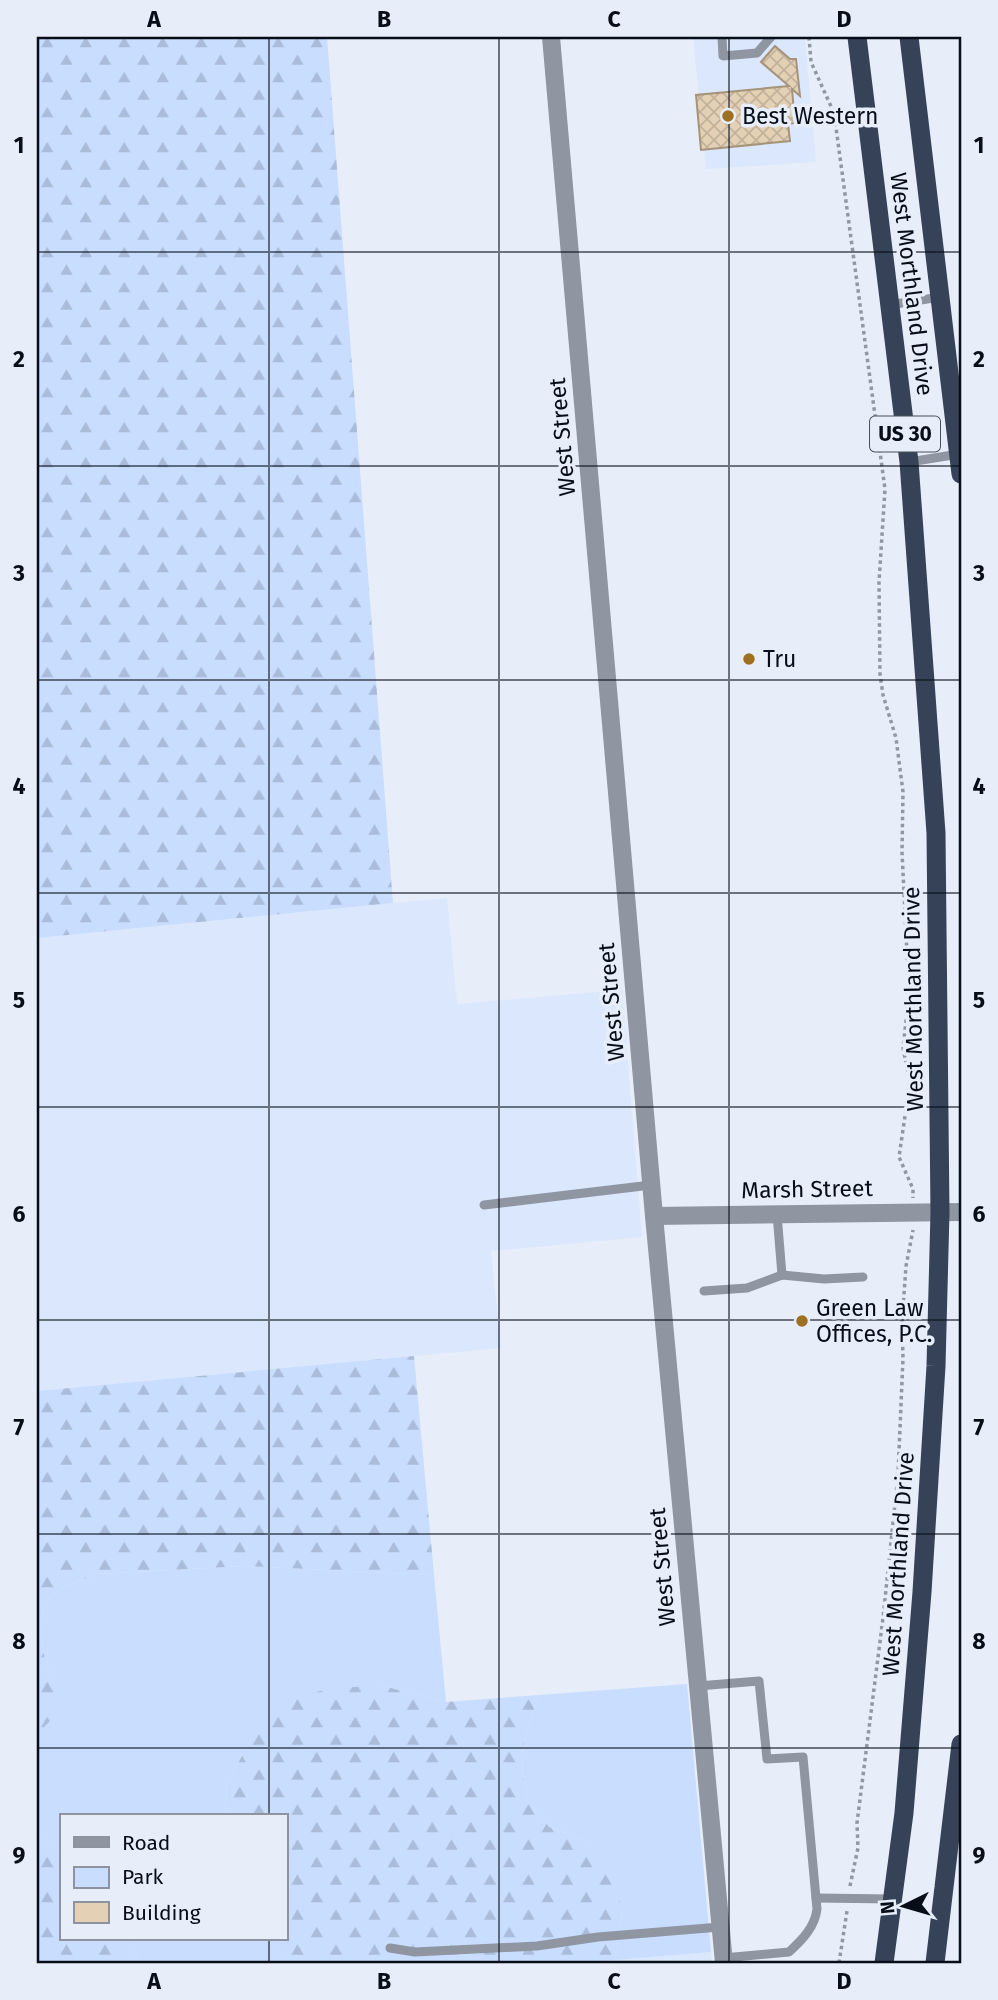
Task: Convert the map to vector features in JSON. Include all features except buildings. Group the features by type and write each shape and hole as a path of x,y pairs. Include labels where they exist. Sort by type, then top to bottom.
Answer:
{"highway":[{"name":"West Morthland Drive","path":"857,37 909,462 936,833 940,1212 936,1366 922,1592 904,1813 884,1963"},
{"name":"West Morthland Drive","path":"909,37 961,460"},
{"path":"935,1963 961,1744"}],"street":[{"name":"West Street","path":"551,37 651,1185 724,1960"},
{"name":"Marsh Street","path":"654,1216 961,1212"}],"lane":[{"path":"722,37 723,56 757,53 771,37"},
{"path":"890,305 940,297"},
{"path":"909,462 961,460"},
{"path":"484,1205 651,1185"},
{"path":"777,1214 782,1275"},
{"path":"704,1291 747,1288 782,1275 824,1279 863,1277"},
{"path":"698,1686 759,1681 767,1759 803,1757 816,1919 810,1930 789,1952 724,1960"},
{"path":"816,1898 892,1899"},
{"path":"390,1948 415,1952 537,1946 598,1937 720,1927"}],"path":[{"path":"809,37 811,62 834,113 885,489 879,582 880,674 883,695 896,738 903,792 902,852 909,985 903,1048 910,1082 899,1157 913,1189 913,1234 906,1265 902,1322 898,1475 857,1823 858,1848 839,1963"}],"shaded area":[{"path":"693,37 805,37 816,162 706,169"},
{"path":"447,898 457,1004 622,990 642,1237 491,1251 501,1348 37,1391 37,938"},
{"path":"711,1952 712,1963 573,1963"}],"green space":[{"path":"37,37 327,37 393,903 37,938"},
{"path":"414,1356 434,1575 246,1566 97,1574 61,1588 44,1605 40,1631 45,1660 56,1690 54,1717 37,1732 37,1391"},
{"path":"246,1566 434,1575 446,1702 379,1685 251,1739 227,1784 225,1814 60,1814 60,1852 37,1835 37,1732 40,1731 56,1690 45,1660 40,1631 44,1605 61,1588 97,1574"},
{"path":"687,1684 711,1952 615,1960 622,1915 588,1841 549,1827 529,1803 522,1773 524,1739 539,1695"},
{"path":"379,1685 446,1702 539,1695 524,1739 522,1773 529,1803 549,1827 588,1841 615,1875 622,1915 615,1960 573,1963 288,1963 267,1940 287,1940 287,1814 225,1814 227,1784 251,1739 285,1699 329,1689"},
{"path":"37,1835 60,1852 60,1940 127,1940 141,1963 37,1963"},
{"path":"127,1940 267,1940 288,1963 141,1963"}],"place":[{"name":"Best Western","path":"728,116"},
{"name":"Tru","path":"749,659"},
{"name":"Green Law Offices, P.C.","path":"802,1321"}]}
